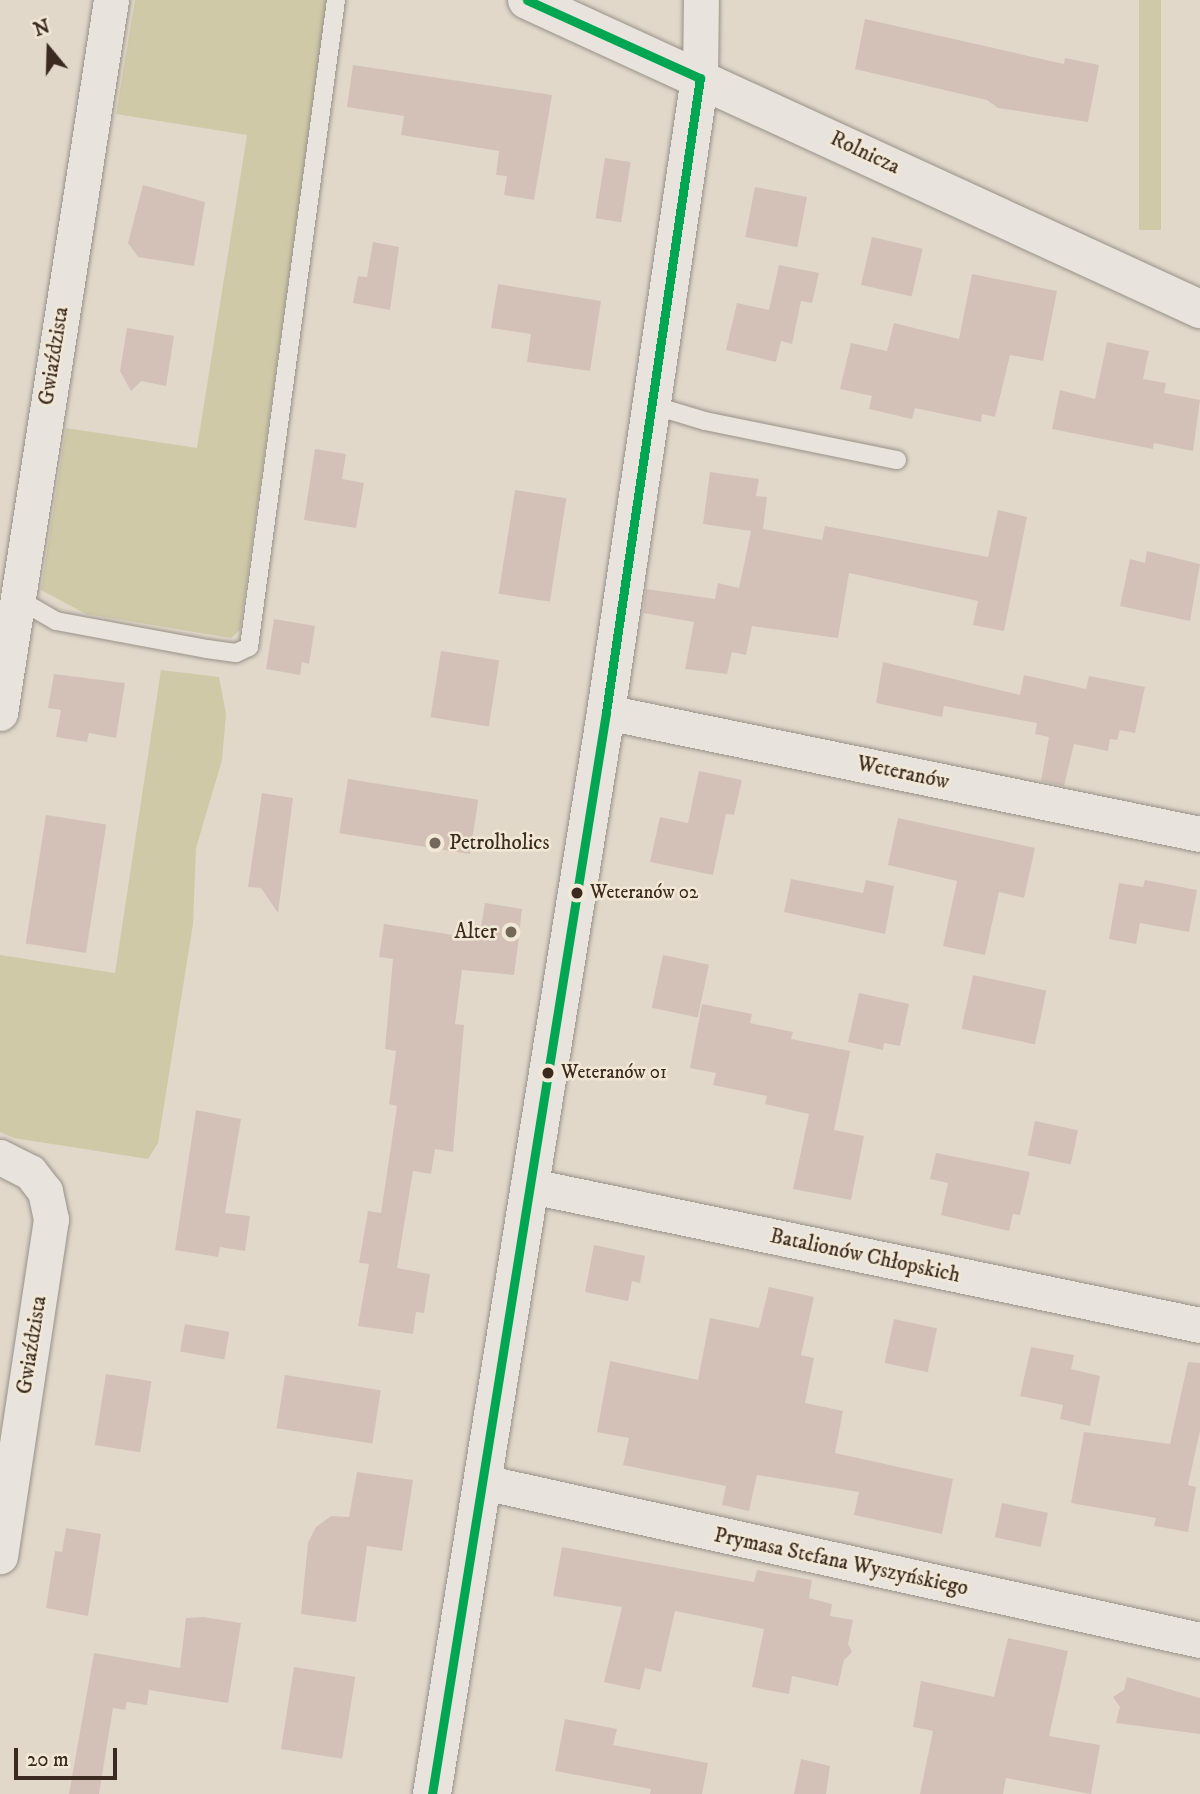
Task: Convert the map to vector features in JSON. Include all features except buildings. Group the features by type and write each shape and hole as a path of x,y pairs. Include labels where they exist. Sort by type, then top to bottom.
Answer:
{"street":[{"name":"Gwiaździsta","path":"0,713 111,0"},
{"name":"Rolnicza","path":"527,0 1200,309"},
{"path":"432,1794 606,712 700,78 701,0"},
{"name":"Weteranów","path":"606,712 1200,834"},
{"name":"Gwiaździsta","path":"0,1157 30,1172 45,1191 51,1219 0,1556"},
{"name":"Batalionów Chłopskich","path":"531,1186 1200,1325"},
{"name":"Prymasa Stefana Wyszyńskiego","path":"483,1482 1200,1640"}],"lane":[{"path":"18,599 56,621 236,653 249,647 336,0"},
{"path":"652,405 705,421 897,460"}],"shaded area":[{"path":"135,0 327,0 240,630 231,638 86,614 41,590 66,428 197,448 247,135 116,114"},
{"path":"1139,0 1161,0 1161,230 1139,230"},
{"path":"161,670 219,677 226,714 222,760 196,848 193,924 158,1143 148,1159 14,1138 0,1132 0,955 115,973"}],"transit line":[{"path":"527,0 700,78"},
{"path":"432,1794 606,712 700,78"}],"place":[{"name":"Petrolholics","path":"435,843"},
{"name":"Weteranów 02","path":"577,893"},
{"name":"Alter","path":"511,932"},
{"name":"Weteranów 01","path":"548,1073"}]}
